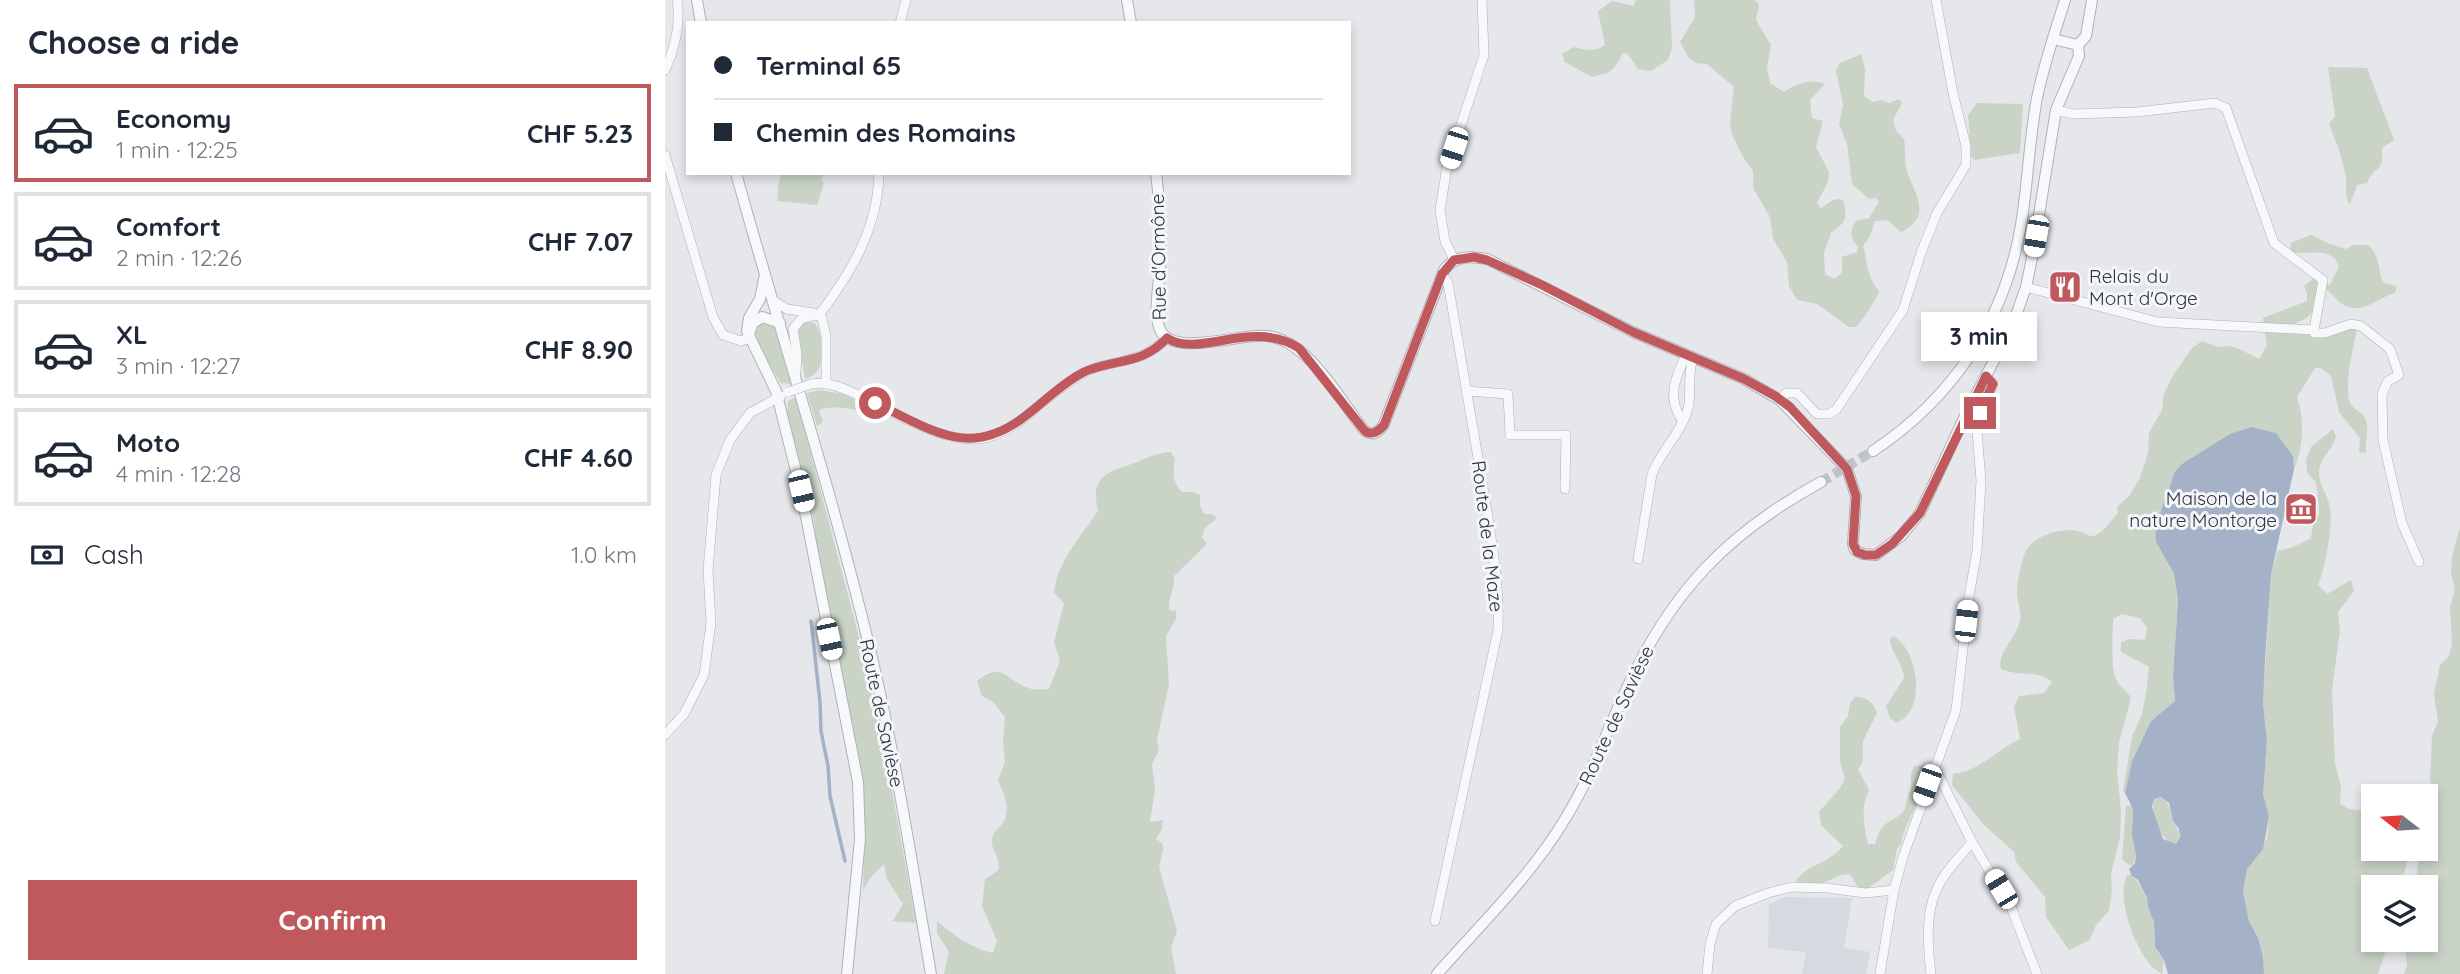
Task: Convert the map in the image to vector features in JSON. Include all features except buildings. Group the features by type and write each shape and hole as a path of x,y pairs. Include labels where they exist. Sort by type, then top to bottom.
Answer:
{"street":[{"path":"665,70 678,27 677,0"},
{"path":"697,0 701,21"},
{"path":"901,21 906,0"},
{"path":"1127,0 1131,21"},
{"path":"1454,260 1445,241 1440,210 1446,172 1484,55 1482,0"},
{"path":"1780,400 1786,393 1797,393 1817,414 1829,414 1836,410 1903,310 1937,214 1966,165 1966,146 1936,0"},
{"path":"1873,451 1905,428 1945,389 1972,353 1998,304 2012,267 2018,237 2037,97 2065,0"},
{"path":"665,736 684,714 704,675 711,623 708,570 716,475 730,440 750,413 777,397 811,384 826,384 852,392 936,432 957,438 976,439 990,437 1012,426 1082,373 1139,358 1158,348 1167,338 1173,342 1188,344 1267,335 1285,340 1307,356 1366,433 1378,432 1384,425 1442,274 1454,260 1474,257 1502,266 1623,328 1744,379 1780,400 1847,469 1856,496 1853,544 1860,553 1871,556 1879,554 1898,539 1922,511 1964,418 2013,324 2026,287 2056,110 2079,56 2078,45 2086,36 2092,0"},
{"path":"2053,39 2078,45"},
{"path":"2056,110 2073,114 2162,110 2215,103 2227,108 2274,243 2323,280 2314,331"},
{"path":"665,155 713,317 723,335 741,341 749,338"},
{"name":"Route de Savièse","path":"737,175 835,513 873,663 908,839 931,974"},
{"path":"796,375 797,354 793,329 800,319 818,315 848,276 860,252 875,208 880,175"},
{"name":"Rue d'Ormône","path":"1156,175 1160,204 1157,316 1159,329 1167,338"},
{"path":"765,272 760,299 747,325 749,338 776,391 808,521 858,782 860,839 847,974"},
{"name":"Route de la Maze","path":"1435,921 1498,630 1499,590 1448,283 1442,274"},
{"path":"2026,287 2158,322 2325,333 2346,324 2357,324 2390,349 2399,375 2388,381 2382,394 2383,440 2402,523 2419,562"},
{"path":"774,301 794,311 822,318 826,328 826,384"},
{"path":"749,338 753,323 757,319 766,317 780,323"},
{"path":"1638,559 1652,474 1657,461 1683,422 1690,400 1689,357"},
{"path":"1683,422 1676,410 1672,392 1678,371 1689,357"},
{"path":"1880,974 1894,890 1914,822 1934,766 1952,727 1977,539 1981,481 1977,431 1980,413 1993,384 1986,376"},
{"path":"1466,391 1508,394 1510,435 1566,436 1565,489"},
{"name":"Route de Savièse","path":"1437,974 1535,862 1566,819 1638,664 1679,596 1732,541 1821,482"},
{"path":"1934,766 1972,842 2011,907 2037,974"},
{"path":"1931,974 1929,940 1934,897 1942,880 1972,842"},
{"path":"1707,974 1710,944 1716,924 1735,906 1768,892 1791,887 1865,893 1894,890"}],"shaded area":[{"path":"1636,0 1670,0 1672,48 1668,60 1651,71 1638,69 1628,54 1623,53 1611,70 1592,77 1565,62 1562,54 1574,47 1590,50 1605,45 1598,11 1612,1 1633,6"},
{"path":"1694,0 1754,0 1759,4 1756,20 1771,45 1767,67 1770,83 1784,92 1804,82 1825,84 1810,100 1812,118 1823,121 1816,147 1829,172 1828,182 1817,203 1821,208 1833,200 1840,199 1844,202 1844,220 1831,233 1824,253 1825,274 1835,279 1842,272 1842,257 1857,252 1858,247 1851,234 1856,221 1869,218 1879,202 1876,198 1869,199 1852,184 1847,144 1839,124 1843,105 1836,71 1840,63 1861,54 1865,69 1864,96 1872,102 1882,100 1889,103 1899,99 1902,103 1893,120 1896,131 1904,139 1906,168 1919,203 1919,211 1911,225 1901,232 1887,220 1875,221 1863,246 1869,274 1879,291 1856,327 1849,327 1817,304 1797,300 1789,286 1787,262 1773,239 1770,217 1753,188 1753,171 1732,135 1730,121 1734,87 1707,64 1696,63 1689,58 1680,42 1695,17"},
{"path":"2328,67 2367,68 2394,140 2382,148 2380,166 2367,183 2357,185 2350,205 2346,195 2343,164 2329,124 2335,116"},
{"path":"1977,103 2023,104 2020,153 1974,160 1971,156 1968,115"},
{"path":"781,175 823,175 821,180 824,183 817,205 777,201"},
{"path":"2311,235 2346,249 2353,245 2368,245 2376,256 2383,281 2397,287 2395,293 2370,305 2356,308 2342,304 2325,289 2311,314 2297,322 2295,329 2298,334 2344,326 2357,328 2348,391 2350,403 2366,420 2366,453 2359,452 2360,438 2339,412 2331,376 2321,368 2315,368 2297,397 2302,434 2294,470 2293,456 2276,433 2252,427 2182,464 2155,528 2156,542 2174,575 2178,600 2173,676 2175,701 2151,721 2132,761 2125,793 2123,791 2132,737 2142,714 2149,667 2121,652 2121,642 2130,639 2145,640 2147,628 2140,618 2122,614 2113,619 2115,676 2131,698 2119,743 2117,771 2121,812 2120,837 2111,874 2109,911 2096,925 2090,940 2069,950 2046,917 2045,897 2016,862 2014,852 1983,824 1952,785 1953,774 1980,765 2020,739 2014,707 2019,696 2044,693 2052,682 2034,674 2001,669 2002,656 2020,621 2017,589 2024,557 2034,541 2041,537 2066,530 2094,536 2118,513 2117,507 2129,496 2140,478 2148,453 2149,433 2162,410 2164,393 2192,348 2202,341 2218,347 2230,346 2259,359 2267,345 2263,318 2307,301 2304,286 2314,278 2330,285 2339,266 2335,260 2325,253 2290,252 2291,243"},
{"path":"762,322 769,322 775,328 792,384 781,383 757,344 755,327"},
{"path":"806,322 815,323 821,338 822,356 818,371 805,379 797,332 800,325"},
{"path":"819,390 843,394 896,418 837,407 819,410 823,422 817,426 807,393"},
{"path":"796,397 858,633 890,780 916,923 893,921 903,904 887,879 884,864 871,877 863,891 865,815 862,774 817,552 814,521 787,415 788,401"},
{"path":"2333,429 2336,437 2319,471 2331,516 2328,547 2318,585 2327,594 2351,580 2354,591 2338,612 2340,631 2332,690 2335,763 2341,787 2340,804 2361,811 2361,861 2406,861 2403,875 2361,875 2361,952 2385,952 2378,974 2264,974 2263,957 2258,938 2249,921 2243,891 2247,869 2267,839 2269,818 2263,794 2267,741 2263,703 2271,575 2278,550 2290,548 2311,538 2313,524 2319,515 2316,483 2307,472 2306,460 2311,447"},
{"path":"1171,452 1175,459 1176,484 1182,492 1200,495 1200,506 1204,514 1212,514 1217,518 1204,529 1202,538 1207,544 1174,576 1169,610 1176,611 1176,619 1166,636 1169,684 1157,740 1159,750 1152,764 1155,789 1150,822 1163,820 1162,829 1156,839 1162,843 1159,867 1177,931 1171,947 1176,974 944,974 949,952 937,933 937,921 963,941 985,951 993,953 997,941 982,906 985,879 999,870 992,839 1003,822 1007,809 998,780 1005,762 1005,717 993,702 982,696 977,681 993,672 1000,672 1032,689 1049,689 1060,661 1054,642 1064,603 1054,593 1056,582 1071,550 1098,511 1098,483 1115,470"},
{"path":"2460,527 2460,974 2404,974 2407,965 2405,952 2438,952 2438,875 2416,875 2418,861 2438,861 2438,784 2431,784 2430,778 2432,736 2438,721 2434,694 2440,665 2448,657 2452,646 2450,607 2455,589 2451,573 2452,556"},
{"path":"1894,636 1903,644 1909,655 1916,681 1916,695 1912,707 1906,717 1896,723 1890,718 1886,706 1904,678 1891,643 1890,638"},
{"path":"1855,697 1869,701 1877,713 1863,741 1863,762 1858,769 1869,790 1864,810 1868,844 1875,844 1884,825 1905,810 1914,766 1926,765 1924,786 1897,849 1893,870 1867,889 1859,889 1850,874 1841,875 1810,889 1796,881 1843,846 1821,825 1819,812 1840,788 1845,778 1840,762 1840,727 1848,716 1850,703"},
{"path":"2161,797 2168,804 2179,833 2176,844 2173,845 2160,831 2155,818 2154,799"},
{"path":"2126,806 2133,809 2132,836 2136,855 2133,865 2122,859"},
{"path":"2127,875 2131,875 2139,884 2149,904 2154,924 2155,946 2164,960 2162,974 2150,965 2143,955 2128,921 2124,896"},
{"path":"1785,897 1852,898 1844,948 1870,952 1866,974 1802,974 1806,952 1768,948 1769,904"}],"water":[{"path":"2252,427 2276,433 2293,456 2294,469 2271,575 2263,704 2267,741 2263,794 2269,817 2263,849 2247,869 2243,891 2249,921 2258,938 2263,957 2264,974 2168,974 2164,960 2155,947 2154,922 2147,898 2129,869 2135,863 2136,855 2132,836 2133,809 2125,793 2132,761 2151,721 2175,701 2173,677 2178,600 2174,574 2156,542 2155,528 2175,472 2182,464 2230,434","holes":["2161,797 2169,803 2173,821 2179,829 2180,837 2176,844 2163,839 2152,807 2154,799"]}],"waterway":[{"path":"811,621 830,796 845,861"}],"tunnel":[{"path":"1821,482 1873,451"}],"place":[{"name":"Relais du Mont d'Orge","path":"2065,287"},
{"name":"Maison de la nature Montorge","path":"2301,509"}],"route":[{"path":"875,403 936,432 964,439 990,437 1023,418 1082,373 1139,358 1158,348 1167,338 1173,342 1188,344 1264,335 1285,340 1299,348 1366,433 1378,432 1384,425 1442,274 1454,260 1474,257 1502,266 1633,332 1744,379 1790,407 1847,469 1856,496 1853,544 1857,552 1865,555 1876,555 1892,544 1920,513 1986,376 1993,384 1980,413"}]}
